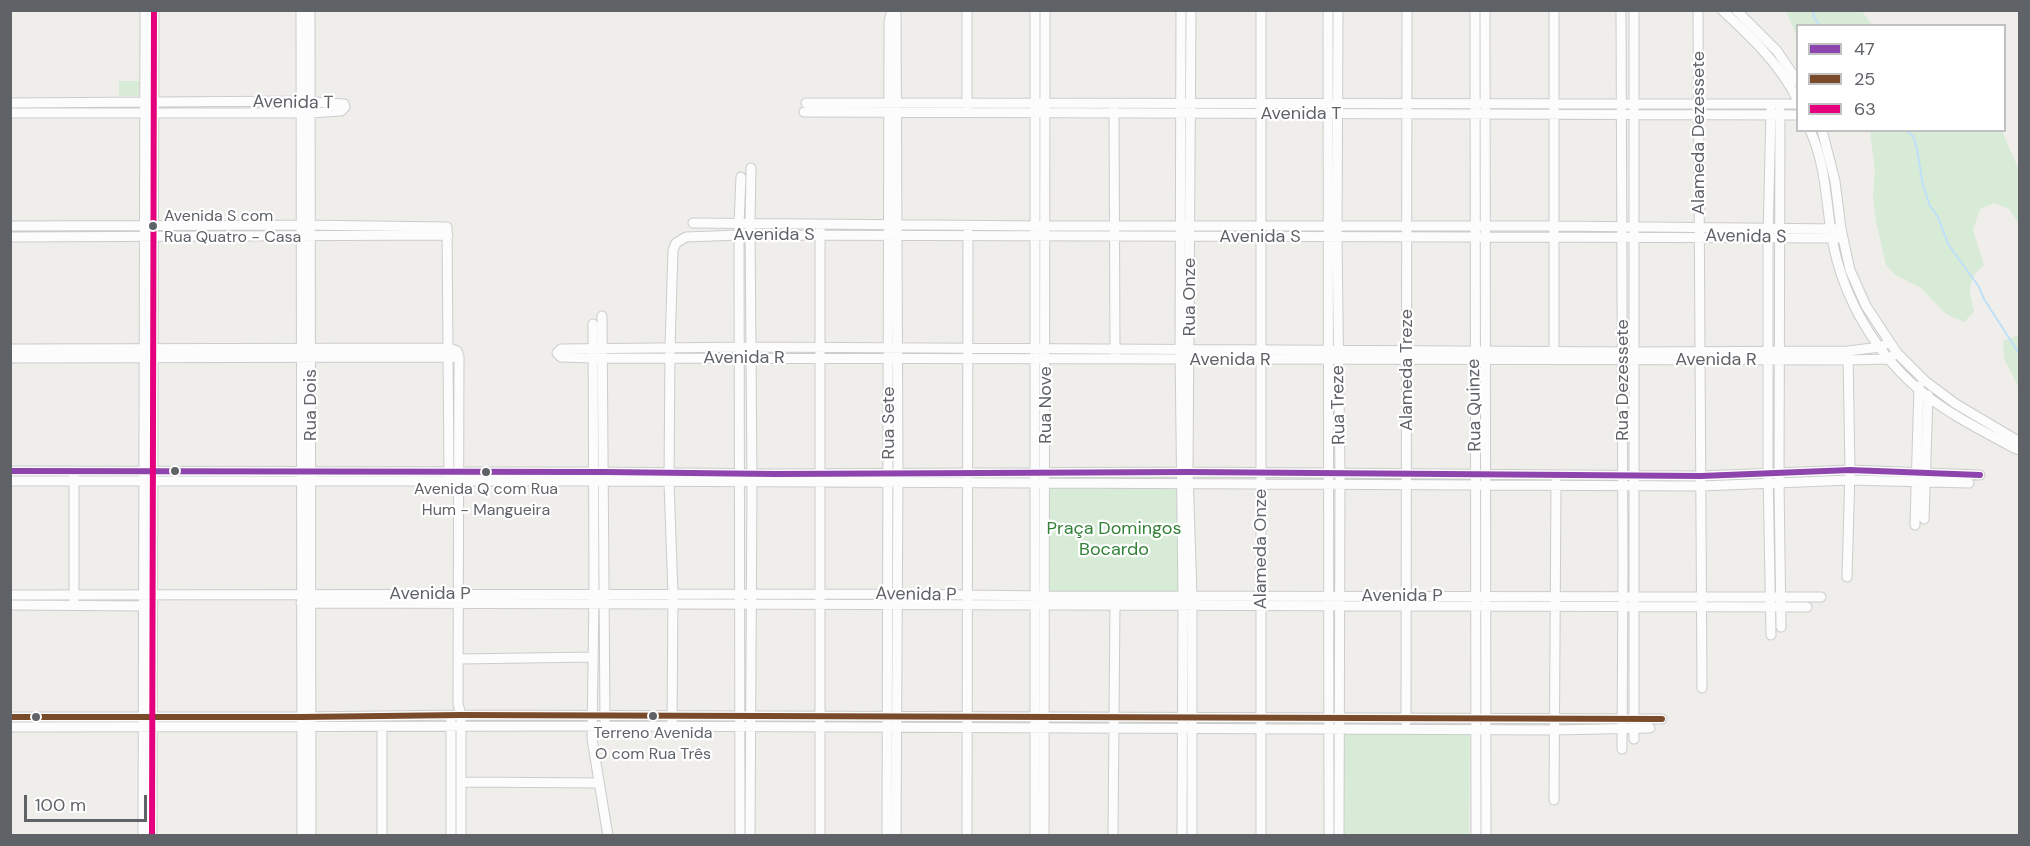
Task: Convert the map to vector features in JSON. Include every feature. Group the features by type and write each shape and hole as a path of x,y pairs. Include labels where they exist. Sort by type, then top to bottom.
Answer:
{"street":[{"path":"145,10 149,108 148,722 152,836"},
{"path":"149,108 154,10"},
{"name":"Rua Dois","path":"301,10 306,101"},
{"name":"Rua Dois","path":"302,836 306,722 306,101 310,10"},
{"name":"Rua Sete","path":"887,836 894,478 892,107 894,10"},
{"path":"967,10 967,107"},
{"name":"Rua Nove","path":"1035,10 1035,478 1040,600 1040,729 1044,836"},
{"name":"Rua Nove","path":"1040,600 1046,478 1045,10"},
{"name":"Rua Onze","path":"1181,10 1186,108"},
{"name":"Rua Onze","path":"1182,836 1187,723 1188,601 1185,483 1186,108 1191,10"},
{"name":"Alameda Onze","path":"1261,10 1261,836"},
{"name":"Rua Treze","path":"1328,10 1332,109 1333,350 1338,360 1340,479 1334,602"},
{"name":"Rua Treze","path":"1332,109 1338,10"},
{"name":"Alameda Treze","path":"1406,729 1407,10"},
{"name":"Rua Quinze","path":"1475,10 1480,104"},
{"name":"Rua Quinze","path":"1485,10 1480,104 1480,480 1476,601 1486,836"},
{"path":"1554,10 1554,356"},
{"name":"Rua Dezessete","path":"1621,10 1623,480 1634,740"},
{"name":"Rua Dezessete","path":"1622,749 1634,481 1634,10"},
{"name":"Alameda Dezessete","path":"1698,10 1702,688"},
{"path":"1722,10 1749,35 1769,58 1785,79 1796,101"},
{"path":"1737,10 1777,51 1796,80"},
{"name":"Avenida T","path":"10,103 149,108 306,113 340,111 345,107 344,104 338,102 306,101 149,108 10,113"},
{"name":"Avenida T","path":"1332,109 1406,104 1796,103"},
{"path":"1771,635 1768,477 1773,356 1776,104"},
{"name":"Avenida T","path":"805,107 1332,109 1407,114 1480,115 1796,115"},
{"path":"1114,108 1115,359"},
{"path":"1811,132 1837,233 1855,285 1885,345 1888,358 1928,397 1950,412 2019,450"},
{"path":"1823,132 1835,181 1837,233"},
{"path":"740,836 751,605 751,168"},
{"path":"741,177 739,224 740,605 750,836"},
{"name":"Avenida S","path":"693,223 1035,226 1554,226 1622,231 1837,233"},
{"path":"820,224 820,836"},
{"path":"967,836 968,225"},
{"path":"10,226 149,231"},
{"path":"10,237 204,230 446,231 453,353 459,659 451,836"},
{"name":"Avenida S","path":"670,347 673,250 679,241 686,237 892,235 1479,238 1554,237 1622,231"},
{"path":"597,353 602,316"},
{"path":"593,324 597,353 599,476 598,598 593,657 592,739 608,836"},
{"path":"1885,345 1897,353 1928,384 1956,404 2019,442"},
{"name":"Avenida R","path":"1848,356 1885,345"},
{"path":"670,347 672,727"},
{"name":"Avenida R","path":"597,353 670,347 820,347 967,359 1115,359 1260,349 1479,356 1848,356 1888,358 1897,353"},
{"name":"Avenida R","path":"561,353 670,358 819,358 968,348 1046,347 1115,348 1261,360 1338,360 1407,355"},
{"path":"10,349 149,354"},
{"name":"Rua Treze","path":"1329,836 1334,729 1334,602 1328,479 1328,360 1333,350"},
{"path":"10,358 149,354 453,353"},
{"path":"1773,356 1779,477 1782,627"},
{"path":"1847,578 1850,475 1848,356"},
{"path":"1918,375 1924,519"},
{"path":"1915,525 1928,384"},
{"path":"10,471 74,476 669,478 1046,478 1185,473 1262,479"},
{"path":"1046,478 1185,483 1262,479 1701,481 1850,475 1969,483"},
{"path":"1921,478 1980,475"},
{"path":"10,481 74,476"},
{"path":"74,476 74,601"},
{"name":"Rua Quinze","path":"1476,836 1486,601 1480,480"},
{"path":"1554,800 1556,480"},
{"name":"Avenida P","path":"10,605 74,601 306,598 708,599 741,594 820,600"},
{"name":"Avenida P","path":"10,595 74,601"},
{"name":"Avenida P","path":"708,599 740,605 820,600 892,599 1188,601 1261,596 1334,602"},
{"name":"Avenida P","path":"1188,601 1261,606 1334,602 1628,602 1702,597 1771,597 1782,602 1808,607"},
{"name":"Avenida P","path":"1628,602 1701,608 1771,608 1782,602 1821,597"},
{"path":"598,598 604,605 604,721"},
{"name":"Avenida P","path":"604,605 673,599"},
{"path":"1113,836 1115,601"},
{"path":"459,659 593,657"},
{"path":"10,717 148,722 306,722 456,716 604,721 672,716 820,728 891,722"},
{"path":"604,721 672,727 820,717 891,722 966,723 1040,729 1114,729 1261,718 1406,718 1481,725"},
{"path":"966,723 1040,718 1114,718 1261,729 1406,729 1481,725 1633,724 1662,719"},
{"path":"306,722 382,727 592,721"},
{"path":"10,727 148,722"},
{"path":"143,836 148,722"},
{"name":"Rua Dois","path":"306,722 311,836"},
{"name":"Rua Sete","path":"891,722 896,836"},
{"name":"Rua Onze","path":"1187,723 1192,836"},
{"path":"1633,724 1650,728"},
{"path":"456,726 461,782 461,836"},
{"path":"382,727 382,836"},
{"name":"Rua Nove","path":"1035,836 1040,729"},
{"name":"Rua Treze","path":"1334,729 1339,836"},
{"path":"461,782 599,783"}],"green space":[{"path":"1786,11 1862,11 1871,24 1796,24 1796,35"},
{"path":"119,81 139,81 139,96 119,96"},
{"path":"1870,132 2002,132 2019,170 2019,224 2009,209 1994,203 1980,209 1973,230 1984,265 1974,276 1970,286 1974,312 1964,322 1946,314 1921,288 1895,275 1886,265 1876,222 1873,196 1875,171"},
{"path":"2020,335 2019,388 2004,359 2003,341"},
{"name":"Praça Domingos Bocardo","path":"1047,484 1180,485 1182,595 1046,595"},
{"path":"1470,733 1469,835 1342,835 1343,734"}],"waterway":[{"path":"1813,10 1819,24"},
{"path":"1908,132 1913,136 1917,149 1923,185 1930,206 1938,217 1948,244 1979,287 1984,299 2020,355"}],"transit line":[{"name":"63","path":"152,836 154,10"},
{"name":"47","path":"10,471 775,474 1188,472 1701,476 1850,470 1980,475"},
{"name":"25","path":"10,717 461,715 1662,719"}],"place":[{"name":"Avenida S com Rua Quatro - Casa","path":"153,226"},
{"name":"Avenida Q com Rua Hum - Mangueira","path":"486,472"},
{"name":"Terreno Avenida O com Rua Três","path":"653,716"}]}
